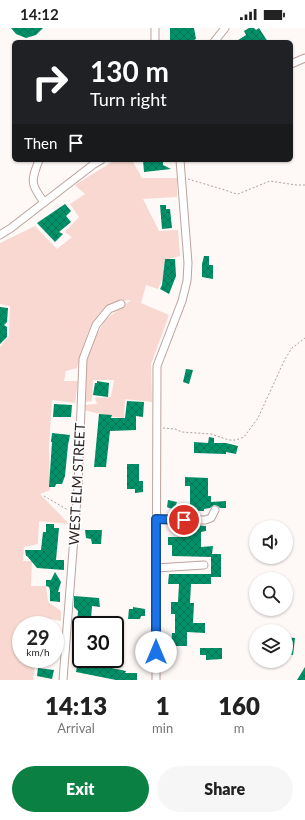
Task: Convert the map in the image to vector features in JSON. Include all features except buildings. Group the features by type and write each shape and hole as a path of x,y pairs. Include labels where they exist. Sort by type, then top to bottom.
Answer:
{"street":[{"path":"155,28 155,40"},
{"path":"216,40 225,28"},
{"path":"293,63 305,58"},
{"path":"38,162 34,172 33,182 34,188 44,202"},
{"path":"0,235 98,162"},
{"path":"156,680 157,366 182,301 187,281 188,264 180,162"},
{"name":"WEST ELM STREET","path":"64,680 78,485 83,359 96,325 109,309 113,306 121,304"},
{"path":"156,519 205,520 211,518 215,510"},
{"path":"156,568 204,565"}],"path":[{"path":"182,177 228,190 233,194 242,193 270,181 296,185 305,184"},
{"path":"157,427 175,429 182,432 211,434 229,440 236,440 244,437 258,418 285,359 292,348 305,338"},
{"path":"44,496 76,514"}],"shaded area":[{"path":"112,162 133,162 142,178 177,178 177,197 143,199 159,231 178,230 180,256 165,260 163,277 158,289 146,285 141,303 169,315 151,364 152,402 125,399 124,418 84,410 83,405 97,404 95,398 111,397 114,380 93,380 92,401 86,402 86,359 105,320 131,300 118,302 107,307 99,314 88,334 77,368 66,371 64,381 78,381 75,403 52,400 49,446 50,490 40,494 69,524 39,521 38,544 24,547 23,561 32,561 31,586 46,586 48,602 61,611 61,616 12,616 12,668 35,668 33,680 0,680 0,347 9,336 10,306 0,304 0,243 35,226 57,249 72,237 65,232 79,217 70,204 85,194 75,185"}],"route":[{"path":"156,652 156,519 184,520"}]}
